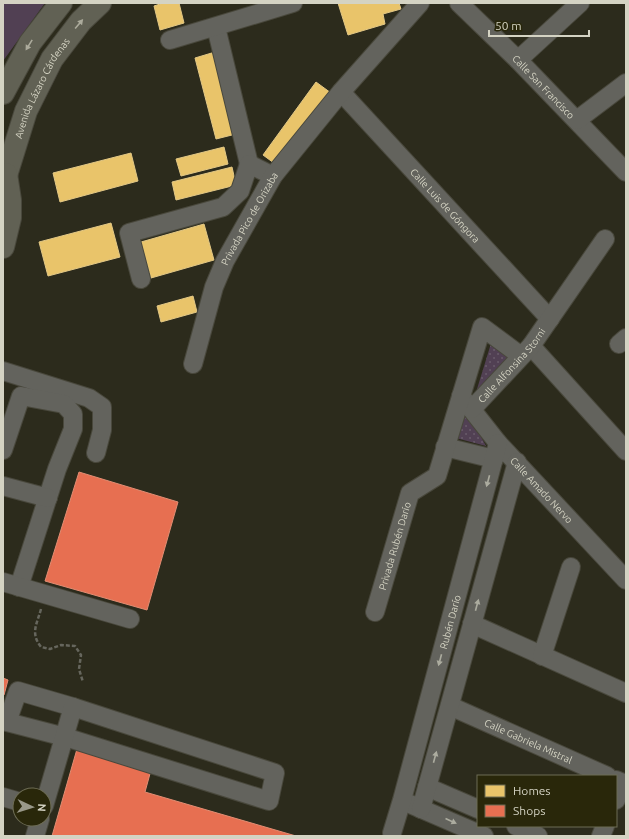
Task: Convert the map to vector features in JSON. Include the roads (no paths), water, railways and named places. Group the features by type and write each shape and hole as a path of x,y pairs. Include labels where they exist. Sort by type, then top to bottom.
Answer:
{"highway":[{"path":"3,93 30,43 61,3"},
{"name":"Avenida Lázaro Cárdenas","path":"4,180 26,111 52,59 81,21 100,3"},
{"path":"3,247 10,218 10,200 4,180"}],"street":[{"path":"170,40 293,3"},
{"name":"Privada Pico de Orizaba","path":"193,364 214,287 225,261 273,176 341,92 420,3"},
{"name":"Calle San Francisco","path":"459,3 518,60 626,172"},
{"path":"518,60 580,3"},
{"path":"141,279 130,233 223,207 240,191 249,164 216,27"},
{"path":"577,120 626,83"},
{"name":"Calle Luis de Góngora","path":"341,92 550,319"},
{"path":"249,164 273,176"},
{"name":"Calle Alfonsina Storni","path":"466,403 526,351 605,239"},
{"path":"496,451 445,447 466,403 482,327 526,351 626,451"},
{"path":"3,371 89,398 102,407 102,430 96,453"},
{"path":"3,450 21,396 64,404 73,414 73,429 62,455 48,498 11,585 130,620"},
{"name":"Calle Amado Nervo","path":"466,403 496,451 517,462 626,580"},
{"name":"Privada Rubén Darío","path":"375,612 410,493 437,476 445,447"},
{"name":"Rubén Darío","path":"392,833 496,451"},
{"path":"421,808 517,462"},
{"path":"3,486 48,498"},
{"path":"542,656 571,566"},
{"path":"472,624 626,693"},
{"path":"18,691 73,707 275,773 268,801 65,737 5,721 18,691"},
{"name":"Calle Gabriela Mistral","path":"450,706 604,775"},
{"path":"50,787 73,707"},
{"path":"617,781 623,784 617,798"},
{"path":"427,787 477,809"},
{"path":"402,800 484,836"},
{"path":"518,827 538,836"}]}
